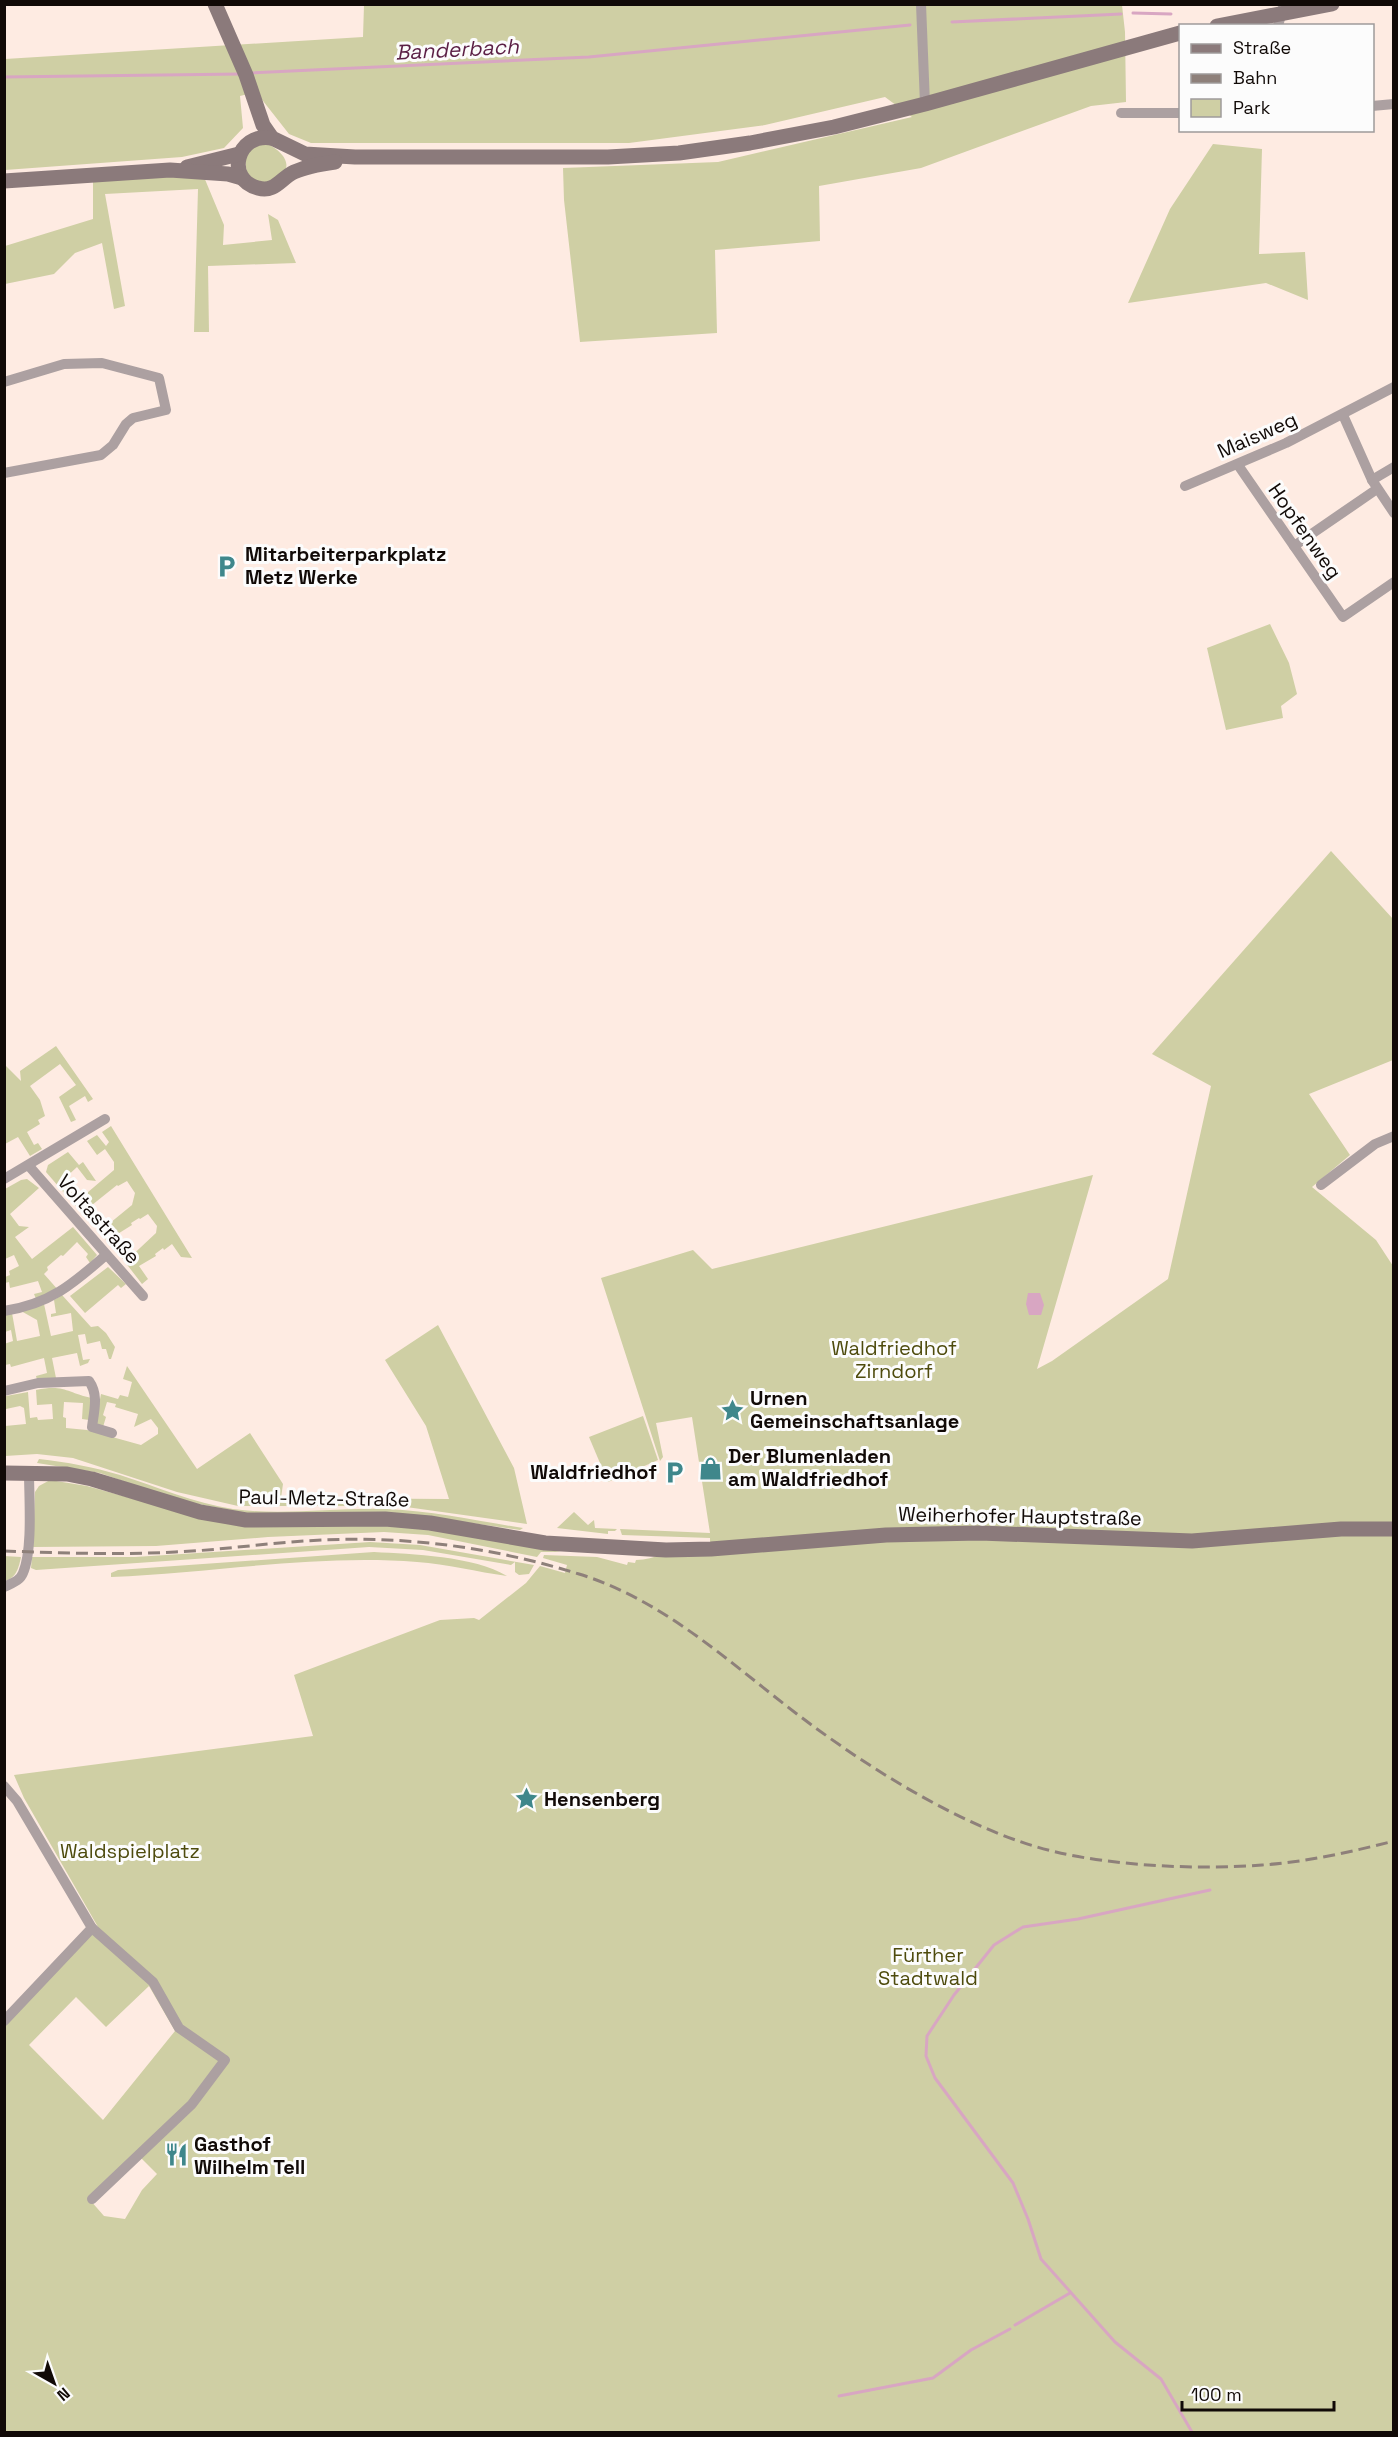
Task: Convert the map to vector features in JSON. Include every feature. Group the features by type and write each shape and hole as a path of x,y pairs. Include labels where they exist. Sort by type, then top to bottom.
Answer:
{"street":[{"path":"215,4 235,48 263,125 290,159 287,176"},
{"path":"921,4 925,104"},
{"path":"1228,24 1332,4"},
{"path":"170,171 244,148 256,138 278,142 305,154 355,157 608,157 679,153 824,129 1013,81 1179,33"},
{"path":"242,178 239,170 252,127 251,94"},
{"path":"1374,106 1394,104"},
{"path":"1121,113 1179,113"},
{"path":"4,181 170,171 228,174 264,189 278,185 287,176 303,169 355,157"},
{"path":"4,382 64,364 102,363 159,378 166,410 133,418 126,424 113,444 100,455 4,473"},
{"name":"Maisweg","path":"1185,486 1238,465 1394,387"},
{"path":"1342,415 1374,485 1394,513"},
{"name":"Hopfenweg","path":"1238,465 1343,617 1394,582"},
{"path":"1294,546 1394,467"},
{"path":"4,1179 105,1119"},
{"path":"1321,1185 1375,1144 1394,1136"},
{"name":"Voltastraße","path":"29,1166 143,1296"},
{"path":"4,1311 37,1304 61,1293 106,1255"},
{"path":"4,1391 47,1382 89,1381 94,1387 96,1399 92,1427 112,1433"},
{"path":"4,1587 16,1581 23,1573 28,1552 29,1472"},
{"name":"Paul-Metz-Straße","path":"4,1473 29,1472 92,1479 200,1512 246,1520 385,1519 430,1523 545,1543 574,1545"},
{"name":"Weiherhofer Hauptstraße","path":"574,1545 711,1550 886,1535 980,1533 1192,1541 1341,1529 1394,1528"},
{"path":"5,1786 17,1801 92,1928 153,1982 179,2028 225,2060 192,2104 92,2199"},
{"path":"4,2022 92,1928"}],"green space":[{"path":"364,5 1122,5 1125,32 1126,102 1091,106 921,168 819,186 820,241 715,250 717,333 580,342 564,200 563,168 718,162 912,117 885,97 765,125 629,143 311,143 289,134 256,92 240,96 243,128 224,148 182,157 5,170 5,59 363,37"},
{"path":"266,143 279,151 285,159 286,169 283,174 265,185 247,176 245,157 253,147"},
{"path":"1213,144 1262,149 1259,254 1305,252 1308,300 1266,283 1128,303 1170,209"},
{"path":"170,176 204,177 224,225 223,245 272,240 268,214 278,220 296,263 208,266 209,332 194,332 198,189 105,194 125,306 114,309 102,243 75,253 54,274 5,284 5,246 93,219 93,180"},
{"path":"1270,624 1289,663 1297,694 1281,706 1283,718 1226,730 1207,648"},
{"name":"Fürther Stadtwald","path":"1331,851 1393,919 1393,1060 1309,1094 1350,1155 1312,1187 1376,1240 1393,1266 1393,2432 5,2432 4,2025 98,1927 24,1798 14,1775 313,1736 294,1675 440,1620 474,1618 479,1620 526,1583 540,1566 565,1573 567,1565 543,1558 544,1555 597,1557 627,1565 628,1562 635,1563 636,1560 656,1557 686,1544 710,1542 710,1538 622,1535 620,1529 710,1533 692,1417 656,1423 663,1457 660,1461 601,1278 693,1250 712,1269 1093,1175 1037,1369 1052,1361 1168,1279 1211,1086 1152,1054","holes":["149,1986 175,2031 103,2120 29,2045 76,1997 106,2027","137,2154 157,2174 142,2190 125,2219 104,2216 90,2200"]},
{"path":"56,1046 93,1099 88,1102 85,1096 69,1106 76,1120 71,1122 59,1097 76,1085 60,1064 30,1086 40,1100 45,1116 38,1120 40,1124 27,1132 34,1145 38,1143 42,1149 30,1156 18,1137 5,1144 5,1065 21,1081 20,1071"},
{"path":"111,1126 192,1258 181,1257 172,1244 164,1250 163,1248 155,1254 156,1256 139,1266 148,1279 142,1284 125,1262 156,1233 157,1226 148,1214 131,1223 132,1225 116,1235 129,1254 123,1259 99,1232 132,1205 135,1193 127,1181 117,1185 87,1209 96,1222 93,1225 74,1204 114,1170 114,1162 105,1149 97,1155 87,1141 97,1135 106,1146 109,1142 102,1132"},
{"path":"68,1152 79,1165 83,1162 96,1181 87,1180 77,1167 63,1180 72,1193 65,1194 46,1172 48,1165"},
{"path":"27,1179 39,1188 10,1214 19,1226 29,1227 15,1237 32,1259 73,1227 97,1255 90,1263 86,1257 88,1254 77,1242 47,1267 48,1270 44,1274 59,1291 37,1301 34,1294 42,1292 38,1281 10,1288 9,1282 5,1283 5,1277 10,1275 9,1271 19,1266 14,1255 5,1259 5,1189"},
{"path":"108,1267 126,1284 121,1288 118,1285 85,1313 70,1296"},
{"path":"62,1295 91,1327 98,1326 106,1333 115,1347 111,1359 106,1349 102,1349 100,1341 87,1344 85,1334 78,1335 83,1360 90,1359 88,1363 80,1366 77,1353 52,1358 56,1378 37,1380 36,1376 47,1373 44,1358 11,1367 10,1364 5,1365 4,1344 13,1341 11,1330 5,1332 5,1314 12,1313 17,1341 40,1336 37,1320 21,1311 44,1304 51,1336 73,1331 71,1313 51,1317 51,1314 56,1313 54,1300"},
{"path":"438,1325 514,1468 527,1524 399,1506 238,1506 177,1492 73,1458 37,1454 5,1456 5,1426 26,1424 24,1408 20,1406 6,1409 6,1396 28,1392 30,1418 53,1419 52,1404 37,1405 36,1390 46,1388 60,1389 92,1398 89,1420 82,1419 83,1403 64,1402 63,1417 66,1418 66,1428 87,1430 141,1445 158,1434 158,1428 151,1419 134,1427 138,1414 107,1402 103,1415 106,1417 103,1427 98,1426 96,1420 101,1394 118,1399 120,1395 128,1397 132,1382 123,1379 127,1366 197,1469 250,1433 283,1484 281,1498 449,1499 426,1426 385,1360"},
{"path":"643,1416 658,1460 608,1482 589,1437"},
{"path":"39,1459 70,1463 120,1475 190,1499 233,1509 271,1512 404,1510 523,1528 520,1530 422,1516 251,1514 177,1500 100,1473 37,1463"},
{"path":"50,1480 87,1486 206,1519 384,1525 427,1529 561,1552 541,1552 537,1557 428,1535 384,1532 268,1537 156,1546 33,1547 35,1492 39,1486"},
{"path":"574,1512 588,1525 594,1520 595,1528 617,1529 608,1531 608,1534 557,1528"},
{"path":"370,1542 420,1545 534,1565 529,1574 519,1575 515,1572 515,1562 511,1565 423,1550 369,1547 36,1570 31,1568 32,1557 135,1557"},
{"path":"374,1552 460,1560 493,1569 507,1576 428,1563 340,1560 111,1577 111,1573 118,1570"},
{"path":"4,1556 21,1557 14,1575 4,1581"}],"shaded area":[{"path":"1028,1293 1040,1293 1044,1305 1041,1315 1029,1315 1026,1304"}],"waterway":[{"name":"Banderbach","path":"1133,13 1171,14"},
{"name":"Banderbach","path":"952,22 1121,14"},
{"name":"Banderbach","path":"250,73 589,57 910,25"},
{"name":"Banderbach","path":"4,77 241,74"},
{"path":"1192,2432 1161,2379 1115,2342 1041,2259 1013,2183 935,2078 926,2056 927,2036 954,1995 994,1945 1023,1927 1078,1919 1210,1890"},
{"path":"1015,2325 1070,2293"},
{"path":"839,2396 933,2378 971,2350 1010,2329"}],"railway":[{"path":"4,1551 154,1553 355,1539 420,1542 516,1557 579,1574 612,1586 644,1602 702,1640 813,1726 898,1783 961,1817 1025,1843 1056,1852 1104,1861 1158,1866 1212,1867 1295,1862 1394,1841"}],"place":[{"name":"Mitarbeiterparkplatz Metz Werke","path":"227,566"},
{"name":"Urnen Gemeinschaftsanlage","path":"732,1410"},
{"name":"Der Blumenladen am Waldfriedhof","path":"710,1468"},
{"name":"Waldfriedhof","path":"675,1472"},
{"name":"Hensenberg","path":"526,1799"},
{"name":"Gasthof Wilhelm Tell","path":"176,2155"}],"park label":[{"name":"Waldfriedhof Zirndorf","path":"894,1360"},
{"name":"Waldspielplatz","path":"130,1851"}]}
